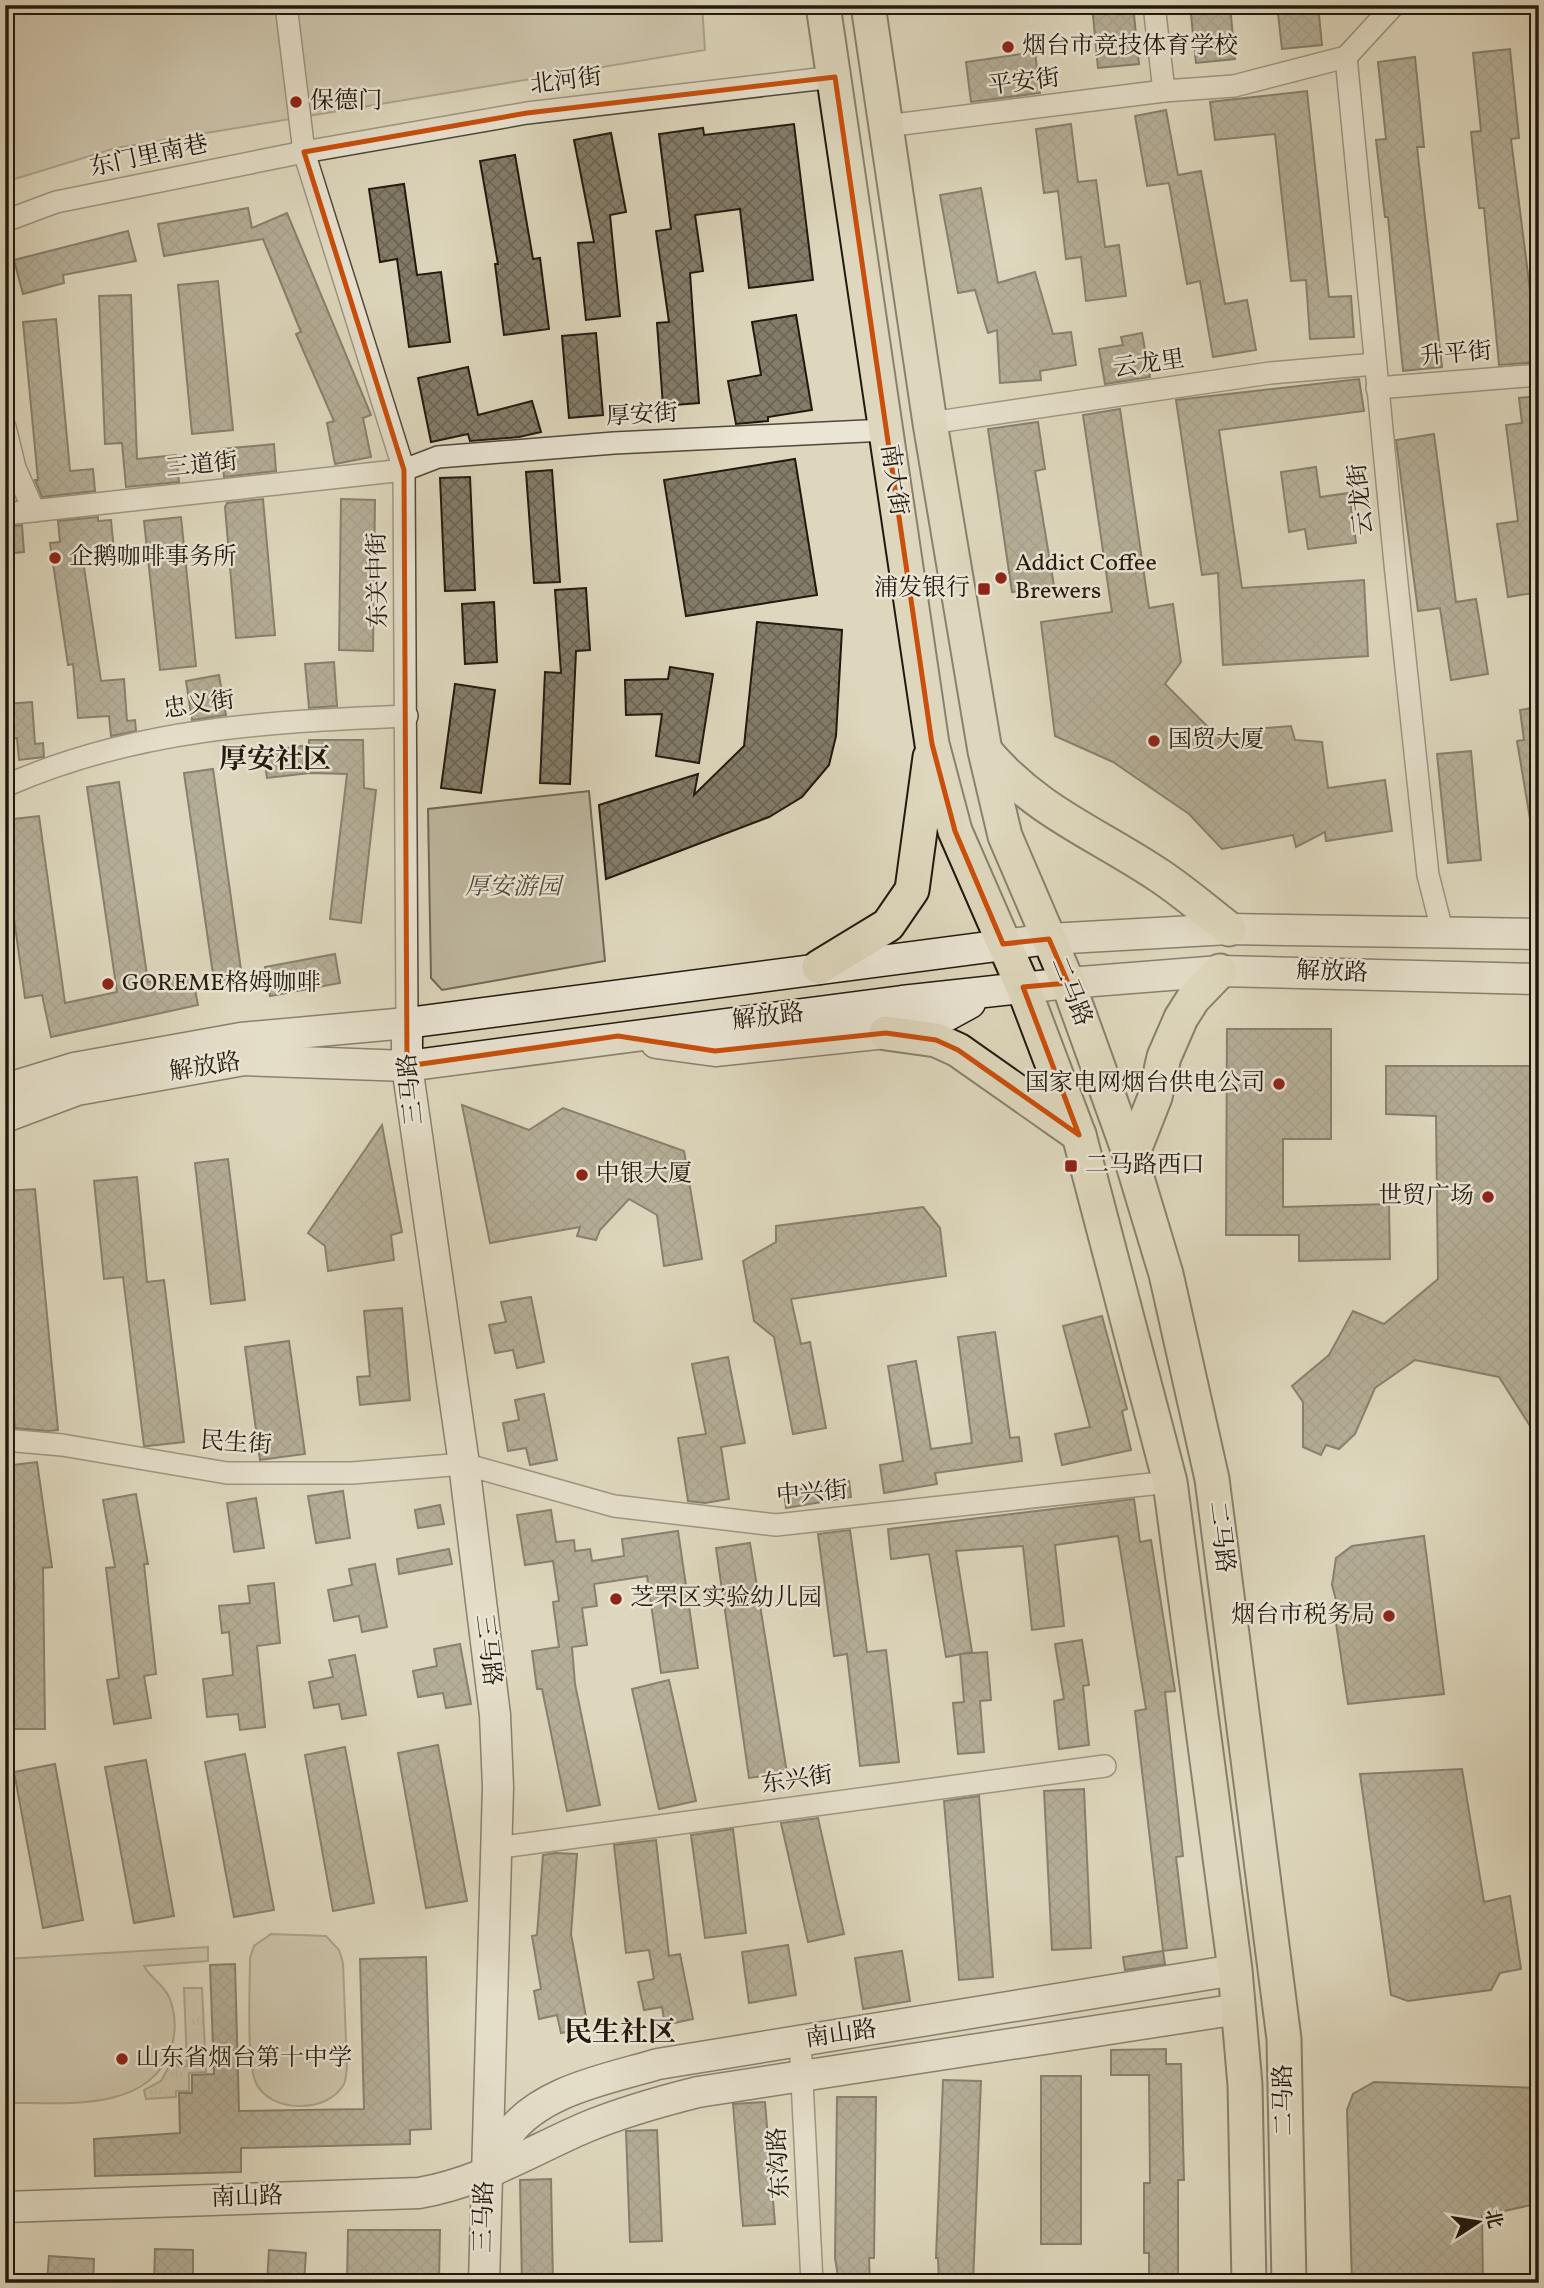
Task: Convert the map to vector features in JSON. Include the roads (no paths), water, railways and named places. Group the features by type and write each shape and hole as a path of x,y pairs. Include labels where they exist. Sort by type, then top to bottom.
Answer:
{"main road":[{"name":"南大街","path":"823,5 932,744 955,831 1003,944"},
{"name":"南大街","path":"869,5 930,423 985,751 1005,836 1049,939"},
{"path":"819,967 888,925 912,890 932,744"},
{"path":"985,751 1010,780 1039,804 1160,876 1229,929"},
{"name":"解放路","path":"5,1089 74,1068 240,1038 407,1023 1049,939 1229,929 1539,934"},
{"name":"二马路","path":"1049,939 1131,1158 1166,1274 1212,1479 1284,2039 1289,2283"},
{"name":"二马路","path":"1003,944 1023,988 1079,1135 1170,1482 1235,1970 1245,2085 1248,2283"},
{"name":"解放路","path":"5,1117 77,1090 244,1060 407,1066 618,1037 1023,988 1220,971 1539,979"},
{"path":"1131,1158 1155,1097 1164,1056 1181,1018 1194,999 1220,971"},
{"path":"618,1037 715,1051 886,1033 948,1015 990,993"},
{"name":"三马路","path":"407,1023 407,1066 464,1464 495,1715 498,1787 484,2283"},
{"path":"886,1033 936,1040 958,1051 1079,1135"},
{"name":"南山路","path":"486,2174 508,2135 537,2107 588,2084 658,2064 1235,1970"},
{"name":"南山路","path":"5,2207 419,2193 451,2187 486,2174 638,2106 698,2092 1238,2009"}],"street":[{"name":"东关中街","path":"286,5 304,152 404,470 407,1023"},
{"path":"1154,5 1164,91"},
{"path":"1346,57 1394,5"},
{"name":"平安街","path":"886,126 1164,91 1234,86 1346,57"},
{"name":"云龙街","path":"1346,57 1377,388 1429,875 1443,934"},
{"name":"北河街","path":"304,152 527,113 835,77"},
{"name":"东门里南巷","path":"5,221 56,202 304,152"},
{"name":"云龙里","path":"930,423 1270,373 1375,364"},
{"name":"升平街","path":"1377,388 1539,374"},
{"path":"5,427 15,468 34,511"},
{"name":"厚安街","path":"404,470 438,457 614,443 886,430"},
{"name":"三道街","path":"5,514 404,470"},
{"name":"忠义街","path":"5,786 70,759 136,741 286,721 407,716"},
{"name":"民生街","path":"5,1440 62,1445 227,1473 352,1474 464,1464"},
{"name":"中兴街","path":"464,1464 614,1506 776,1525 1170,1482"},
{"name":"东兴街","path":"495,1849 1105,1766"},
{"name":"东沟路","path":"800,2040 812,2283"}],"place":[{"name":"烟台市竞技体育学校","path":"1008,47"},
{"name":"保德门","path":"296,102"},
{"name":"企鹅咖啡事务所","path":"55,558"},
{"name":"Addict Coffee Brewers","path":"1001,578"},
{"name":"浦发银行","path":"984,589"},
{"name":"国贸大厦","path":"1154,741"},
{"name":"GOREME格姆咖啡","path":"108,984"},
{"name":"国家电网烟台供电公司","path":"1279,1084"},
{"name":"二马路西口","path":"1071,1166"},
{"name":"中银大厦","path":"582,1175"},
{"name":"世贸广场","path":"1488,1197"},
{"name":"芝罘区实验幼儿园","path":"616,1599"},
{"name":"烟台市税务局","path":"1389,1616"},
{"name":"山东省烟台第十中学","path":"122,2059"}],"district":[{"name":"厚安社区","path":"275,760"},
{"name":"民生社区","path":"620,2033"}],"park label":[{"name":"厚安游园","path":"513,888"}]}
